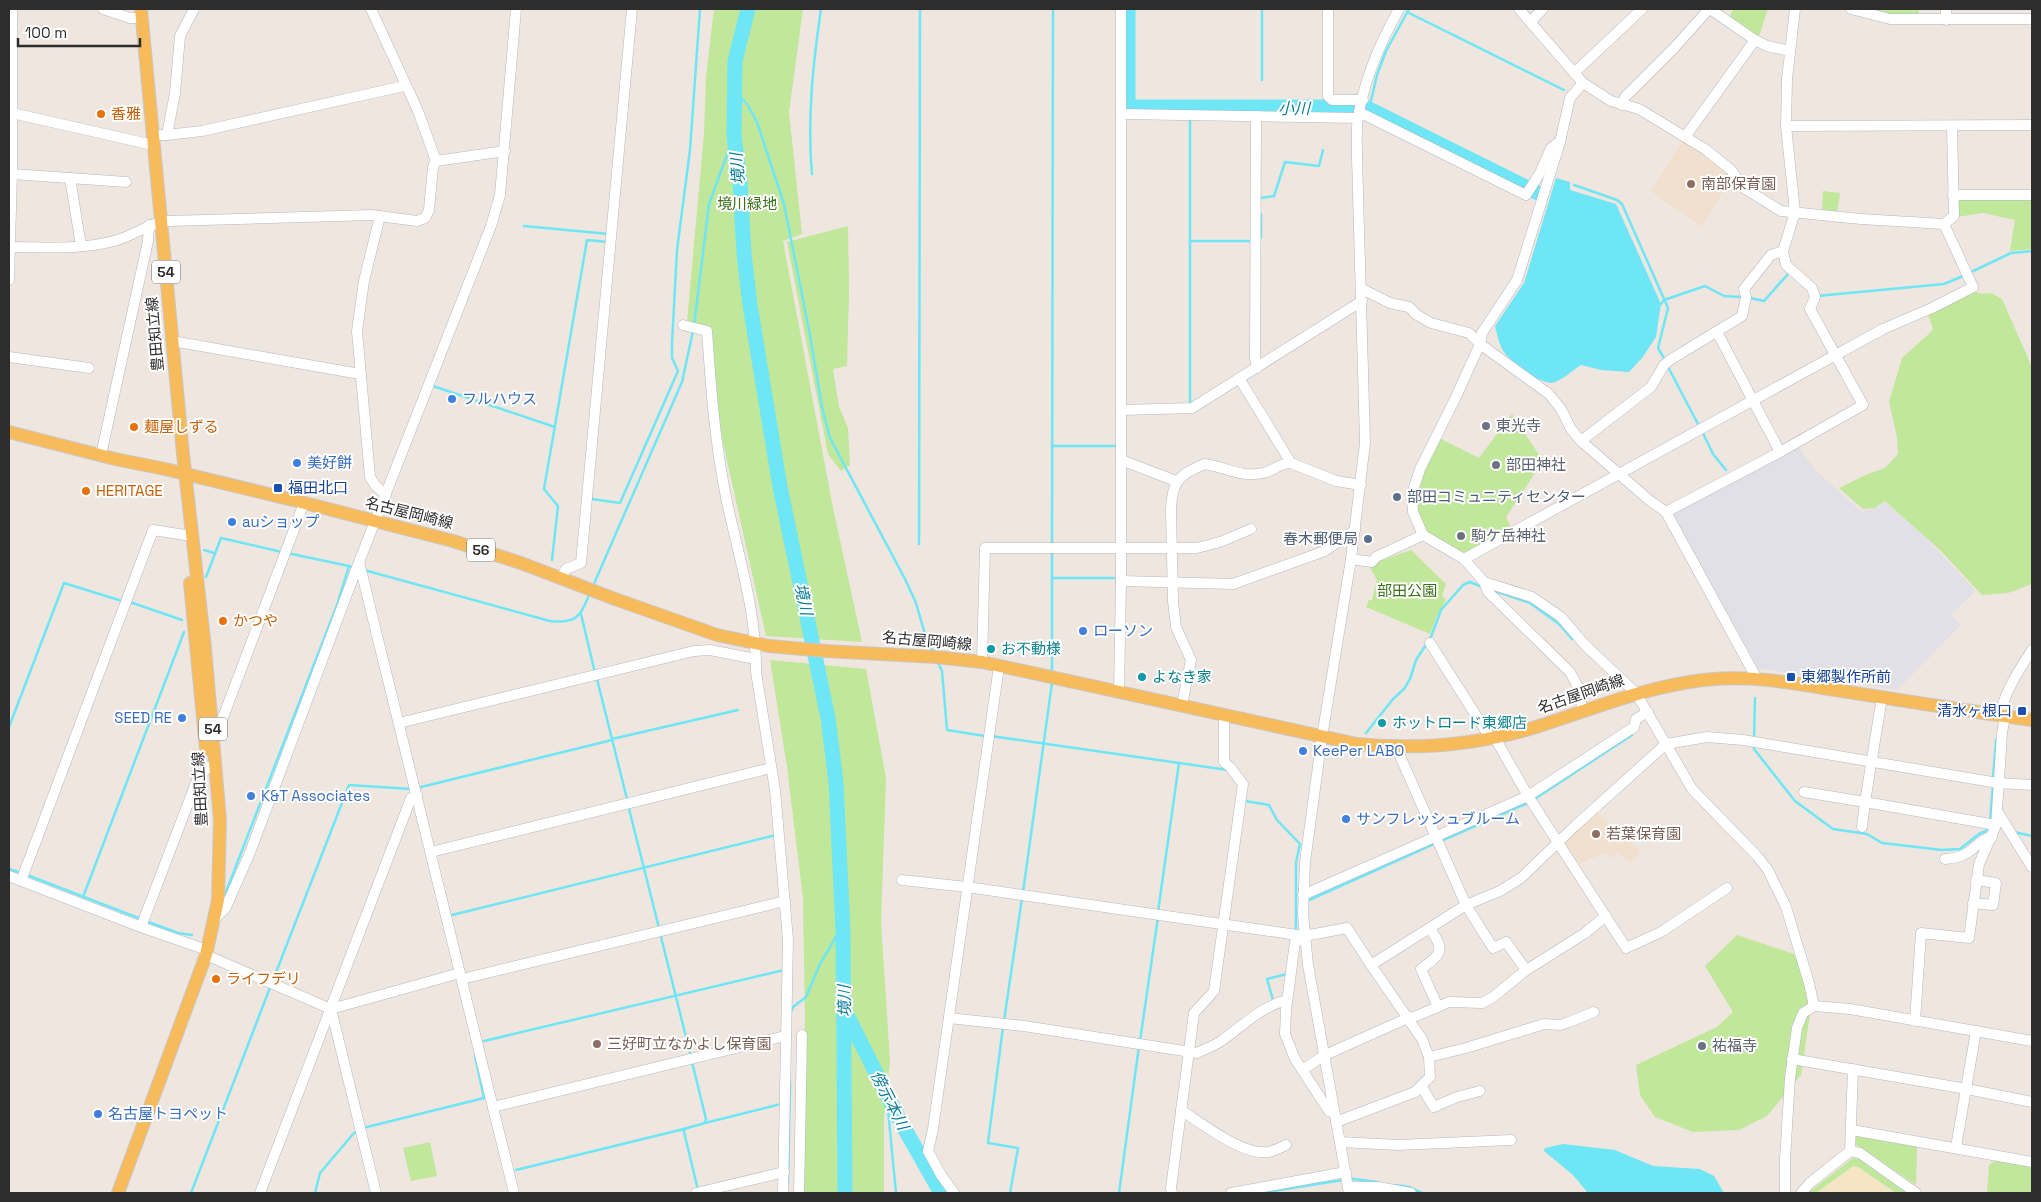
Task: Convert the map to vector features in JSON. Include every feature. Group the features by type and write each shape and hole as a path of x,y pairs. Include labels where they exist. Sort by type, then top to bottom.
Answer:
{"main road":[{"name":"豊田知立線","path":"118,1193 206,952 218,900 220,820 196,562 172,341 155,223 152,140 141,13"},
{"name":"名古屋岡崎線","path":"9,432 453,541 521,563 717,635 769,646 936,657 982,662 1358,744 1396,747 1458,745 1535,727 1636,693 1704,680 1757,679 2032,720"},
{"name":"豊田知立線","path":"192,536 189,571 195,649 208,767 211,818 211,909 213,922"}],"street":[{"path":"9,280 11,247 12,9"},
{"path":"104,9 130,18 141,13"},
{"path":"167,135 175,92 180,36 194,9"},
{"path":"11,247 81,246 112,242 126,238 155,223 380,216 417,221 425,218 429,210 433,167 436,161 418,111 404,86 370,9"},
{"path":"213,922 226,907 249,855 359,562 491,226 500,195 516,9"},
{"path":"561,578 566,569 582,563 632,9"},
{"path":"1120,692 1121,9"},
{"path":"1328,9 1328,96 1332,100 1360,109 1526,195 1540,173 1551,148 1560,142"},
{"path":"1399,9 1386,32 1372,66 1360,109 1357,157 1365,442 1351,559 1322,737 1303,895 1304,937 1349,1190 1378,1187 1411,1193"},
{"path":"1519,9 1583,84 1622,106 1639,108 1706,149 1731,170 1747,189 1781,212 1944,224 1954,216 1952,126"},
{"path":"1531,21 1543,9"},
{"path":"1574,73 1642,9"},
{"path":"1622,106 1625,97 1710,9 1767,46 1790,51"},
{"path":"1666,512 1780,452 1863,405 1810,309 1815,297 1812,288 1786,266 1783,251 1795,212 1786,126 1787,79 1794,9"},
{"path":"1851,9 1890,19 2032,19"},
{"path":"1946,9 1946,20"},
{"path":"1685,137 1756,40"},
{"path":"1583,84 1570,98 1560,142 1517,280 1482,333 1480,344 1420,470 1412,494 1413,512 1424,535 1464,559 1484,582 1488,592 1570,672 1577,685 1583,711"},
{"path":"12,112 152,140 167,135 186,134 404,86"},
{"path":"1121,114 1256,116 1360,109"},
{"path":"1256,116 1255,358 1257,368"},
{"path":"1786,126 2032,125"},
{"path":"436,161 504,151"},
{"path":"11,173 126,182"},
{"path":"70,178 81,246"},
{"path":"1953,195 2032,194"},
{"path":"380,216 364,282 356,331 370,477 375,485 386,495"},
{"path":"101,455 146,251 155,223"},
{"path":"1464,559 1883,329 1972,288 1944,224"},
{"path":"1581,441 1651,387 1664,365 1670,360 1742,316 1746,297 1744,289 1771,255 1783,251"},
{"path":"1362,289 1390,303 1409,306 1418,315 1431,323 1469,333 1480,344 1549,394 1561,409 1571,429 1581,441 1666,512 1757,679"},
{"path":"1121,410 1192,408 1362,301"},
{"path":"684,326 706,331 717,447 727,502 748,592 756,672 770,768 776,790 785,901 789,983 785,1036 783,1193"},
{"path":"1717,332 1780,452"},
{"path":"172,341 360,374"},
{"path":"9,357 89,368"},
{"path":"1239,378 1292,462"},
{"path":"1121,460 1176,482"},
{"path":"1182,705 1191,660 1176,627 1172,549 1172,495 1176,482 1183,474 1206,464 1246,475 1264,473 1284,463 1292,462 1336,481 1361,485"},
{"path":"212,726 222,720 304,503"},
{"path":"982,662 985,548 1172,549 1210,546 1251,529"},
{"path":"21,881 154,530 192,536"},
{"path":"1121,581 1233,584 1325,550 1355,530"},
{"path":"1351,559 1372,562 1376,557 1424,535"},
{"path":"359,562 418,795 514,1193"},
{"path":"1484,582 1532,598 1548,607 1561,617 1585,645 1636,693 1692,789 1757,856 1768,870 1786,907 1814,1006"},
{"path":"1430,643 1493,738 1626,948 1673,925 1727,888"},
{"path":"400,723 694,652 710,650 756,658"},
{"path":"1915,1021 1921,934 1969,938 1978,864 1996,825 2003,716 2002,706 2016,675 2032,650"},
{"path":"954,1193 941,1175 928,1151 950,1018 967,887 1000,666"},
{"path":"1862,827 1882,697"},
{"path":"1303,895 1528,796 1634,727 1636,719 1648,712"},
{"path":"1172,1193 1194,1013 1214,991 1242,784 1230,766 1224,762 1224,715"},
{"path":"1371,965 1466,905 1500,890 1521,878 1666,744 1707,737 1743,740 1998,782 2032,785"},
{"path":"1396,747 1466,905 1493,948 1506,942 1526,970"},
{"path":"141,927 196,780 208,767"},
{"path":"431,852 770,768"},
{"path":"1804,792 1996,825"},
{"path":"260,1193 411,798 418,795"},
{"path":"1997,811 2032,867"},
{"path":"1945,859 1958,858 1985,838 1992,837"},
{"path":"9,876 206,952 331,1009 461,976 785,901"},
{"path":"902,880 967,887 1304,937"},
{"path":"1973,903 1993,905 1996,883 1976,880"},
{"path":"1302,1070 1324,1056 1408,1018 1449,1002 1482,1002 1493,997 1526,970 1585,933 1606,916"},
{"path":"1347,928 1422,1039 1429,1056 1430,1076 1415,1092 1386,1104 1335,1117 1329,1111 1295,1059 1285,1034 1287,1000 1295,942 1304,937 1347,928"},
{"path":"1430,929 1439,941 1440,952 1438,956 1421,969 1438,1007"},
{"path":"950,1018 1024,1026 1197,1053 1221,1041 1260,1011 1273,1004 1287,1000"},
{"path":"1785,1193 1792,1059 1797,1028 1803,1013 1814,1006 1850,1010 2032,1040"},
{"path":"331,1009 376,1193"},
{"path":"1429,1056 1466,1048 1544,1024 1560,1025 1594,1012"},
{"path":"1956,1147 1976,1031"},
{"path":"799,1193 802,1035"},
{"path":"493,1107 785,1036"},
{"path":"1792,1059 1967,1088 2032,1102"},
{"path":"1850,1151 1853,1069"},
{"path":"1421,1086 1434,1106 1456,1097 1480,1091"},
{"path":"1181,1110 1237,1144 1256,1152 1267,1152 1286,1145"},
{"path":"1852,1130 2032,1162"},
{"path":"1340,1142 1398,1145 1511,1140"},
{"path":"1801,1193 1810,1183 1850,1151 1860,1153 1916,1193"},
{"path":"696,1193 784,1172"},
{"path":"1231,1193 1346,1172"}],"shaded area":[{"name":"南部保育園","path":"1684,139 1729,172 1731,177 1702,227 1651,191"},
{"path":"1798,446 1815,470 1861,511 1875,509 1885,502 1926,538 1976,591 1951,614 1961,625 1897,690 1758,668 1673,514"},
{"name":"若葉保育園","path":"1595,814 1598,814 1641,851 1630,863 1617,853 1610,858 1604,853 1579,864 1565,841"}],"green space":[{"name":"境川緑地","path":"714,9 803,9 789,112 802,234 783,241 833,508 862,642 766,636 720,429 711,327 687,322 704,134 706,78"},
{"path":"1733,9 1768,9 1758,39 1729,19"},
{"path":"1861,9 1919,9 1919,17 1894,16"},
{"path":"1823,191 1840,193 1837,214 1822,212"},
{"path":"1961,199 2032,199 2032,249 2010,251 2015,220 1983,213 1957,217 1957,202"},
{"path":"848,226 847,366 833,369 839,407 848,428 850,465 841,471 828,454 787,242"},
{"path":"1973,291 1982,294 1991,293 2002,299 2032,367 2032,584 2008,593 1982,595 1941,551 1885,501 1875,508 1863,509 1839,488 1885,468 1898,454 1897,437 1889,402 1902,358 1931,332 1933,328 1927,313"},
{"path":"1512,414 1543,461 1506,517 1512,530 1464,555 1428,532 1420,522 1416,510 1419,486 1441,439 1479,458"},
{"name":"部田公園","path":"1411,550 1446,584 1442,596 1446,600 1430,634 1366,607 1369,600 1372,600 1377,580 1370,567 1377,562"},
{"path":"770,660 866,669 886,778 881,923 890,1061 884,1118 884,1193 798,1193 805,1022 803,898 787,767"},
{"path":"1737,935 1794,954 1803,973 1811,1007 1801,1075 1767,1116 1739,1130 1693,1132 1655,1117 1640,1095 1636,1065 1717,1027 1733,1012 1705,966"},
{"path":"1856,1135 1917,1145 1916,1185 1855,1144 1854,1137"},
{"path":"430,1142 437,1176 411,1181 403,1148"},
{"path":"1853,1158 1859,1159 1907,1193 1896,1193 1858,1167 1853,1166 1816,1193 1808,1193"},
{"path":"1998,1159 2032,1166 2032,1193 1987,1193 1989,1165"}],"sand":[{"path":"1852,1167 1857,1167 1894,1193 1817,1193"}],"water":[{"path":"1556,178 1570,182 1570,190 1616,204 1661,304 1656,337 1642,358 1629,372 1601,370 1581,365 1562,379 1550,383 1535,377 1513,362 1499,343 1495,326 1524,283"},
{"path":"1563,1144 1615,1150 1653,1166 1700,1169 1714,1176 1724,1193 1588,1193 1573,1175 1544,1151 1545,1148"}],"waterway":[{"path":"592,499 620,503 678,371 672,358 677,250 690,150 700,9"},
{"name":"境川","path":"748,9 735,61 734,136 740,182 744,254 750,305 780,487 828,718 836,782 843,931 845,1193"},
{"path":"812,174 810,133 812,92 821,9"},
{"path":"919,544 920,9"},
{"path":"1052,545 1053,9"},
{"name":"小川","path":"1128,9 1128,107 1351,107 1369,109 1538,193"},
{"path":"1262,9 1262,80"},
{"path":"1369,109 1377,75 1386,51 1409,9"},
{"path":"1407,12 1564,90"},
{"path":"735,91 747,104 757,122 784,204 822,407 830,438 905,579 916,603 925,634 934,654"},
{"path":"1190,119 1190,402"},
{"path":"694,326 709,204 734,136"},
{"path":"1261,198 1274,196 1285,162 1319,166 1323,150"},
{"path":"1574,185 1617,200 1622,204 1668,308 1658,348 1665,360"},
{"path":"1258,239 1261,238 1261,214"},
{"path":"524,226 609,234"},
{"path":"552,560 558,506 544,489 587,240 608,242"},
{"path":"1190,241 1253,241"},
{"path":"1969,273 2011,253 2032,251"},
{"path":"1750,298 1764,301 1788,274"},
{"path":"1817,296 1944,284 1963,276"},
{"path":"1661,304 1664,300 1705,286 1724,296 1741,297"},
{"path":"593,586 682,382 693,331"},
{"path":"1667,365 1699,426"},
{"path":"433,386 555,427"},
{"path":"1702,431 1713,454 1726,470"},
{"path":"1052,446 1116,446"},
{"path":"206,577 221,538 282,552"},
{"path":"204,550 214,553"},
{"path":"1052,550 1052,672"},
{"path":"287,553 349,566"},
{"path":"224,897 337,605 349,566 354,568"},
{"path":"364,570 559,622 572,620 577,617 590,593"},
{"path":"1053,578 1114,578"},
{"path":"1366,733 1393,699 1404,689 1410,679 1416,660 1431,637 1441,610 1463,585 1470,582 1482,587"},
{"path":"9,727 64,583 122,601"},
{"path":"1492,590 1530,603 1559,624 1572,639"},
{"path":"130,602 182,620"},
{"path":"581,614 595,673"},
{"path":"83,897 184,632"},
{"path":"937,661 942,671 947,730 985,736"},
{"path":"597,679 627,799"},
{"path":"1023,892 1052,683"},
{"path":"1754,738 1755,698"},
{"path":"612,739 738,710"},
{"path":"1533,800 1632,735"},
{"path":"991,736 1228,770"},
{"path":"417,788 612,740"},
{"path":"1993,778 1996,740"},
{"path":"1754,744 1754,749 1795,801 1833,829 1867,834 1882,843 1942,850 1960,849 1979,834 1988,830 1988,826"},
{"path":"1158,912 1179,763"},
{"path":"1990,821 1993,784"},
{"path":"273,980 349,785 411,789"},
{"path":"1245,799 1245,801 1269,805 1277,820 1300,844 1296,862 1296,927 1294,933"},
{"path":"1441,841 1528,803"},
{"path":"628,805 659,928"},
{"path":"2014,832 2032,836"},
{"path":"452,915 776,835"},
{"path":"1307,901 1436,843"},
{"path":"9,869 21,873"},
{"path":"27,875 141,919"},
{"path":"1004,1021 1022,898"},
{"path":"1140,1041 1158,917"},
{"path":"146,921 178,933 192,935"},
{"path":"791,1012 793,1007 806,997 820,964 843,925"},
{"path":"660,933 691,1057"},
{"path":"484,1041 784,970"},
{"path":"1273,1000 1267,979 1287,974 1287,972"},
{"path":"191,1193 271,985"},
{"name":"傍示本川","path":"844,1009 898,1117 941,1193"},
{"path":"1003,1027 988,1143 1018,1148 1010,1193"},
{"path":"1119,1193 1139,1046"},
{"path":"363,1128 484,1098 475,1056"},
{"path":"692,1062 706,1119 705,1123 684,1129 698,1190"},
{"path":"788,1184 790,1082"},
{"path":"705,1123 781,1104"},
{"path":"892,1105 889,1106 888,1110 896,1193"},
{"path":"516,1170 684,1129"},
{"path":"315,1193 320,1173 354,1133 358,1131"},
{"path":"1348,1179 1377,1182"},
{"path":"1260,1193 1343,1180"},
{"path":"1395,1185 1409,1187 1422,1193"}],"place":[{"name":"香雅","path":"101,114"},
{"name":"南部保育園","path":"1691,184"},
{"name":"フルハウス","path":"452,399"},
{"name":"東光寺","path":"1486,426"},
{"name":"麺屋しずる","path":"134,427"},
{"name":"美好餅","path":"297,463"},
{"name":"部田神社","path":"1496,465"},
{"name":"福田北口","path":"278,488"},
{"name":"HERITAGE","path":"86,491"},
{"name":"部田コミュニティセンター","path":"1397,497"},
{"name":"auショップ","path":"232,522"},
{"name":"駒ケ岳神社","path":"1461,536"},
{"name":"春木郵便局","path":"1368,539"},
{"name":"かつや","path":"223,621"},
{"name":"ローソン","path":"1083,631"},
{"name":"お不動様","path":"991,649"},
{"name":"よなき家","path":"1142,677"},
{"name":"東郷製作所前","path":"1791,677"},
{"name":"清水ヶ根口","path":"2022,711"},
{"name":"SEED RE","path":"182,718"},
{"name":"ホットロード東郷店","path":"1382,723"},
{"name":"KeePer LABO","path":"1303,751"},
{"name":"K&T Associates","path":"251,796"},
{"name":"サンフレッシュブルーム","path":"1346,819"},
{"name":"若葉保育園","path":"1596,834"},
{"name":"ライフデリ","path":"216,979"},
{"name":"三好町立なかよし保育園","path":"597,1044"},
{"name":"祐福寺","path":"1702,1046"},
{"name":"名古屋トヨペット","path":"98,1114"}]}
